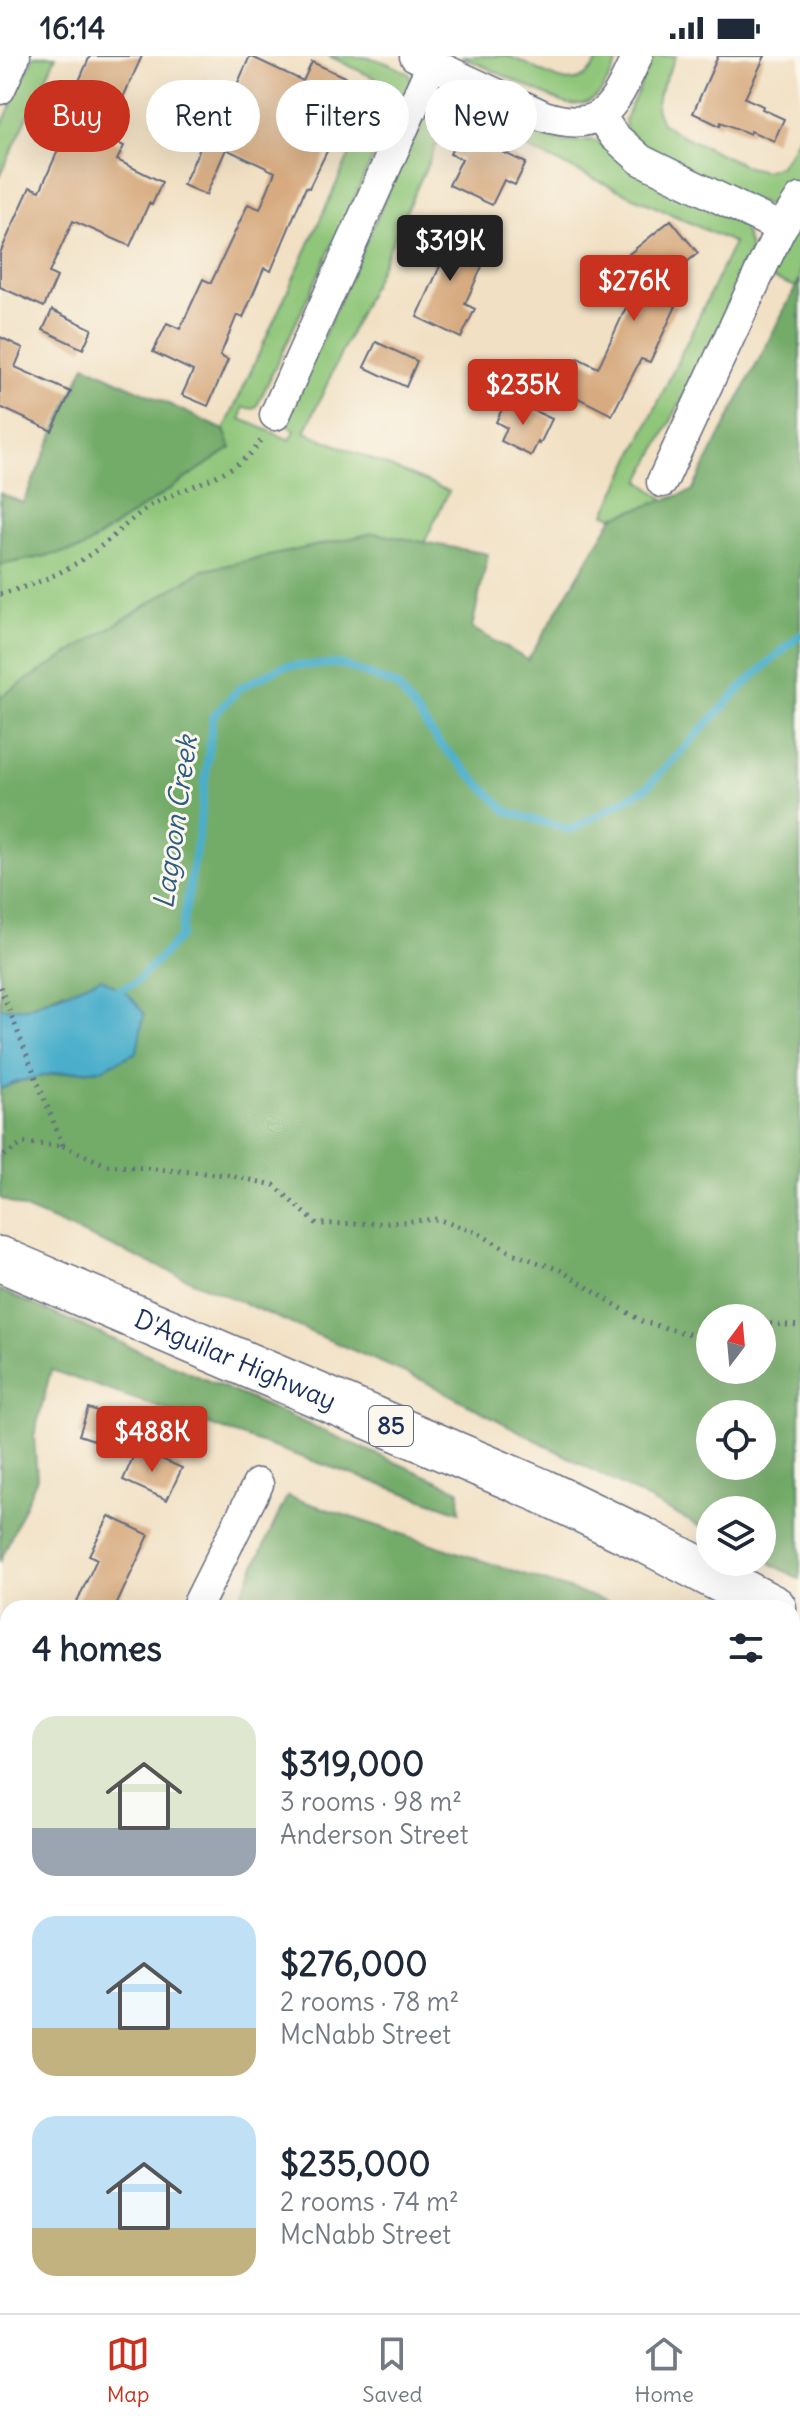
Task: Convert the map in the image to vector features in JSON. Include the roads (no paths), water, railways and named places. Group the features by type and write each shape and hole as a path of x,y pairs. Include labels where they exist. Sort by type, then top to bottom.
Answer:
{"highway":[{"name":"D'Aguilar Highway","path":"0,1237 567,1479 696,1542"},
{"name":"D'Aguilar Highway","path":"0,1259 542,1491 759,1600"},
{"path":"761,1576 800,1597"}],"street":[{"path":"0,89 15,56"},
{"path":"275,415 424,60 552,119 574,122 600,116 611,107 637,56"},
{"path":"600,116 614,136 641,160 781,228"},
{"path":"662,482 781,228 800,199"},
{"path":"200,1600 258,1484"}],"water":[{"path":"101,978 128,994 144,1013 137,1052 102,1069 56,1073 0,1089 0,1008 26,1008"}],"waterway":[{"name":"Lagoon Creek","path":"111,994 136,982 181,936 198,838 213,716 241,687 284,666 341,664 397,686 439,743 508,812 571,830 646,788 746,683 800,635"}]}
